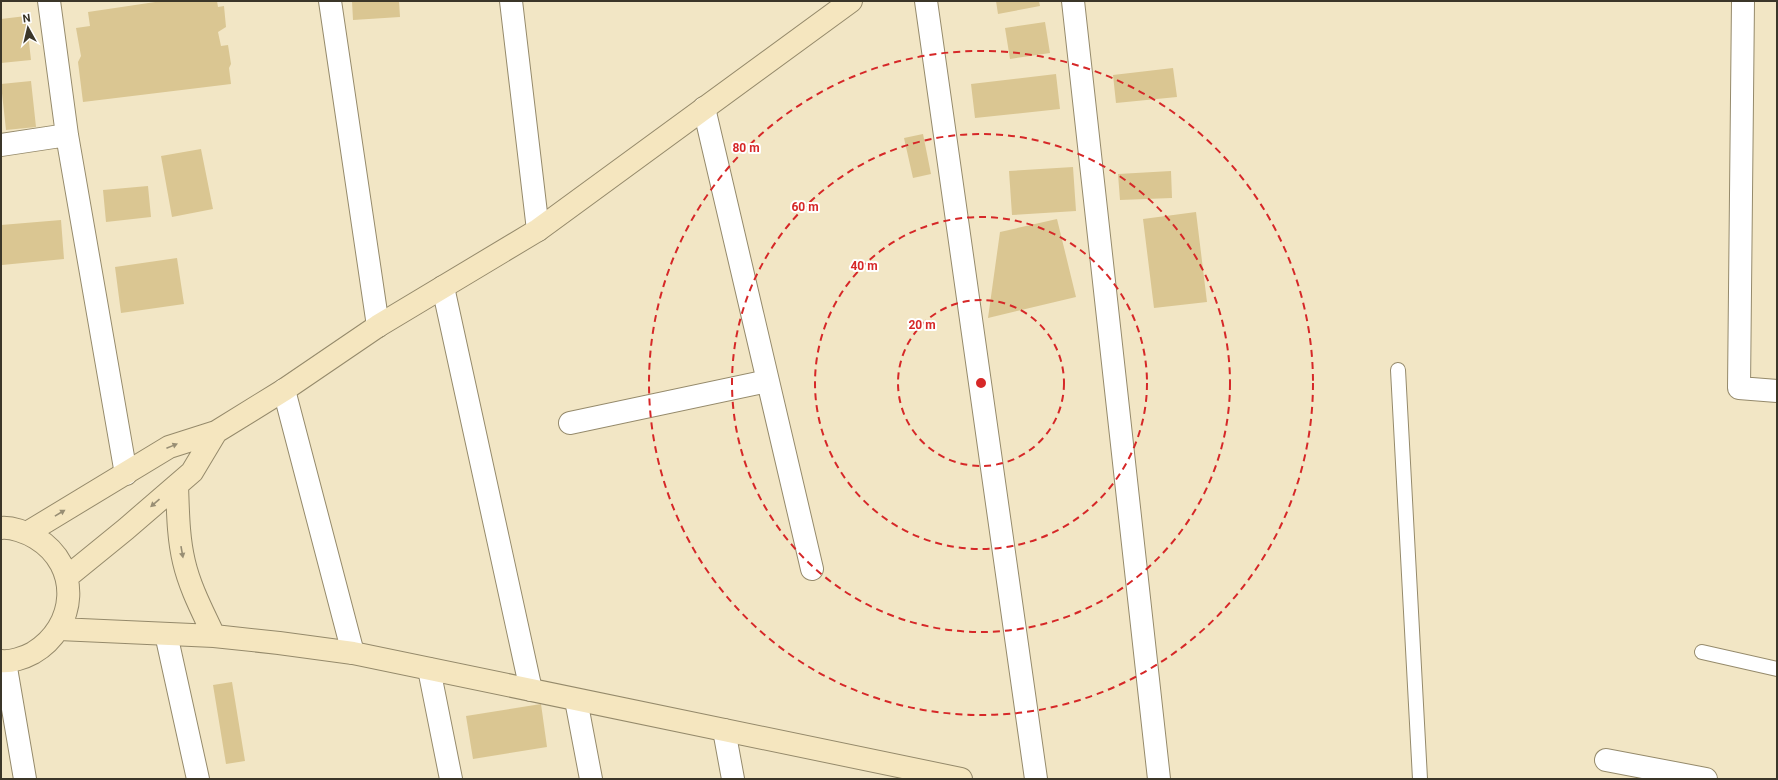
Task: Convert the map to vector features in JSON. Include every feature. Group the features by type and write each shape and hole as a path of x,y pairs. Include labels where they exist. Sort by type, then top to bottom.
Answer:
{"main road":[{"path":"27,533 169,447 216,432 284,390 378,326 538,230 851,1"},
{"path":"67,577 192,472 216,432"},
{"path":"177,485 179,535 184,562 192,588 214,636"},
{"path":"1,528 27,533 44,543 58,558 67,577 69,595 66,613 59,629 45,646 26,657 3,661"},
{"path":"59,629 214,636 279,642 353,654 961,779"}],"street":[{"path":"49,1 67,135 126,474"},
{"path":"330,1 378,326"},
{"path":"511,1 538,230"},
{"path":"926,1 1036,779"},
{"path":"1073,1 1159,779"},
{"path":"1743,1 1739,388 1777,391"},
{"path":"704,108 812,569"},
{"path":"1,145 67,135"},
{"path":"443,287 531,690"},
{"path":"570,423 768,381"},
{"path":"284,390 353,654"},
{"path":"166,634 198,779"},
{"path":"3,661 25,779"},
{"path":"429,669 451,779"},
{"path":"576,700 592,779"},
{"path":"724,730 733,779"},
{"path":"1606,760 1706,779"}],"lane":[{"path":"1398,370 1420,779"},
{"path":"1702,652 1777,669"}],"building":[{"path":"162,1 217,1 218,7 224,6 226,27 218,32 221,46 228,45 231,64 229,68 231,84 83,102 78,62 81,56 76,28 90,26 88,12"},
{"path":"352,1 399,1 400,17 353,20"},
{"path":"996,1 1039,1 1040,6 998,14"},
{"path":"26,16 31,60 1,63 1,19"},
{"path":"1045,22 1050,53 1010,59 1005,28"},
{"path":"1173,68 1177,97 1116,103 1113,75"},
{"path":"1056,74 1060,109 975,118 971,84"},
{"path":"31,81 36,127 6,130 1,84"},
{"path":"923,134 931,174 913,178 904,138"},
{"path":"201,149 213,209 172,217 161,156"},
{"path":"1073,167 1076,211 1012,215 1009,171"},
{"path":"1171,171 1172,198 1120,200 1118,174"},
{"path":"148,186 151,217 106,222 103,190"},
{"path":"1196,212 1207,302 1154,308 1143,219"},
{"path":"1057,219 1076,297 988,318 1000,232"},
{"path":"61,220 64,259 2,265 1,225"},
{"path":"177,258 184,304 121,313 115,267"},
{"path":"232,682 245,761 226,764 213,685"},
{"path":"541,704 547,747 473,759 466,716"}]}
